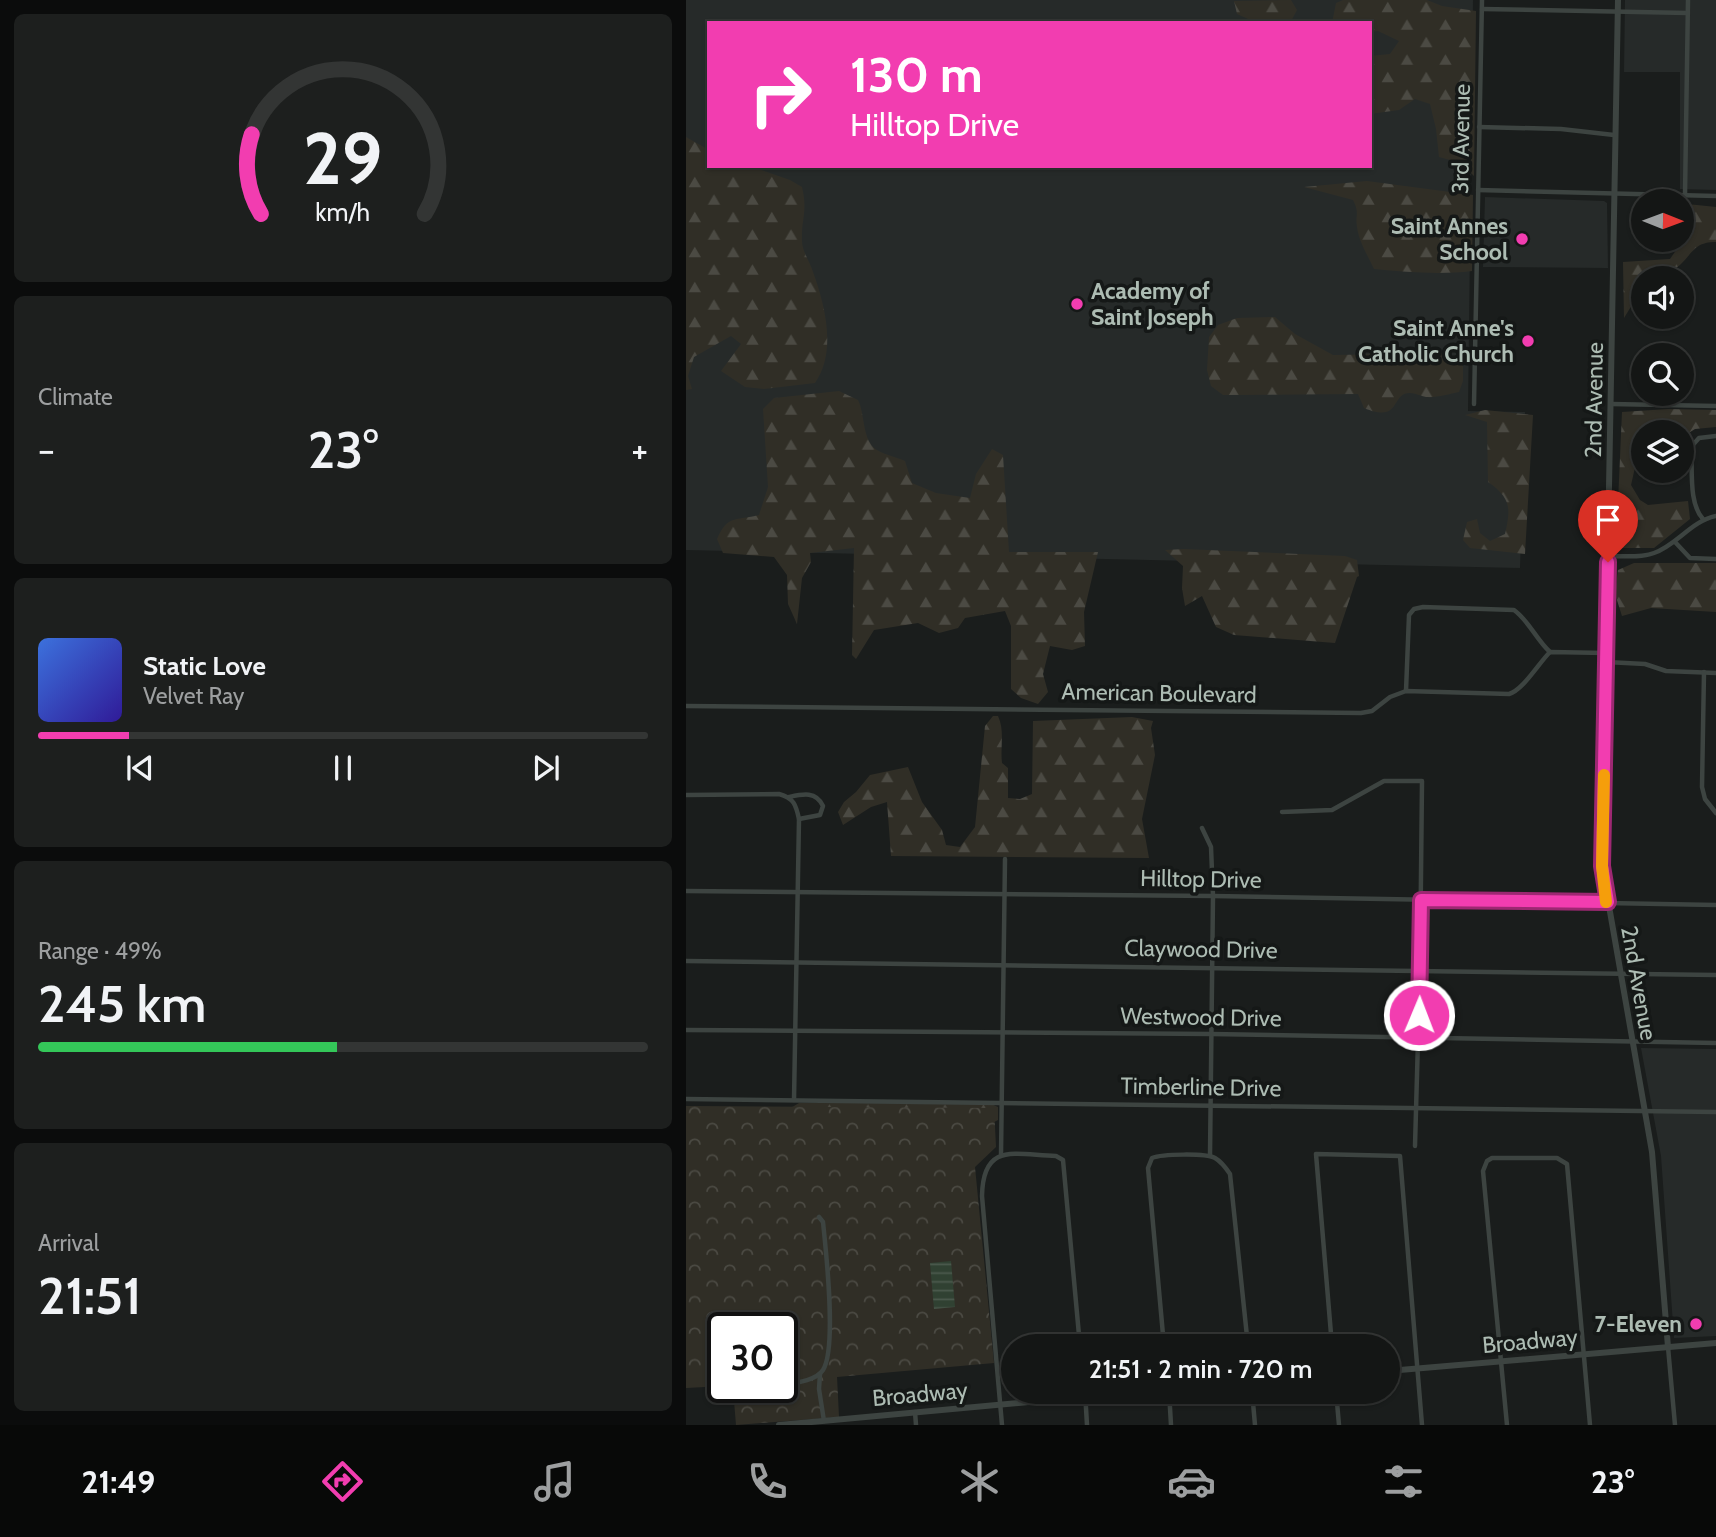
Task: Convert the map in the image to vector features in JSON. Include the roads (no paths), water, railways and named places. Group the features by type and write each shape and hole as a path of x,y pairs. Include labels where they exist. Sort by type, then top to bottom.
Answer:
{"street":[{"name":"3rd Avenue","path":"1474,404 1482,0"},
{"name":"2nd Avenue","path":"1618,0 1602,866 1652,1152 1675,1425"},
{"path":"1685,189 1688,0"},
{"path":"1482,9 1688,13"},
{"path":"1479,127 1561,129 1614,135"},
{"path":"1478,190 1631,193"},
{"path":"1694,195 1716,195"},
{"path":"1611,404 1716,406"},
{"path":"1703,519 1694,500 1691,447 1699,438 1716,436"},
{"path":"1608,556 1651,554 1675,542 1703,519 1716,516"},
{"path":"1675,542 1690,558 1716,559"},
{"path":"1550,652 1535,666 1522,687 1509,694 1406,691 1409,615 1414,609 1423,607 1514,610 1550,652 1606,653"},
{"path":"1606,662 1645,664 1666,671 1716,673"},
{"path":"1704,673 1702,787 1705,799 1716,813"},
{"name":"American Boulevard","path":"686,706 1362,713 1372,711 1390,697 1406,691"},
{"path":"1282,812 1332,810 1384,780 1422,781 1415,1146"},
{"path":"686,795 779,794 789,797 796,804 799,819 794,1100"},
{"path":"789,797 803,794 815,796 824,806 820,815 799,819"},
{"path":"1202,828 1211,846 1213,896 1210,1156"},
{"path":"1001,1155 1005,859"},
{"name":"Hilltop Drive","path":"686,891 1213,896 1716,905"},
{"name":"Claywood Drive","path":"686,961 1211,966 1716,975"},
{"name":"Westwood Drive","path":"686,1030 1211,1034 1716,1043"},
{"name":"Timberline Drive","path":"686,1099 1716,1112"},
{"path":"1331,1334 1316,1154 1400,1156 1422,1425"},
{"path":"1002,1425 982,1196 984,1171 991,1161 1001,1155 1056,1156 1063,1160 1079,1334"},
{"path":"1163,1334 1148,1166 1157,1156 1210,1156 1223,1165 1231,1177 1247,1334"},
{"path":"1507,1425 1483,1171 1492,1157 1557,1158 1567,1166 1590,1425"},
{"path":"819,1217 823,1222 829,1316 828,1344 825,1365 820,1373 819,1389 824,1421"},
{"name":"Broadway","path":"1400,1370 1716,1343"},
{"path":"798,1382 820,1373"},
{"name":"Broadway","path":"779,1425 1008,1404"},
{"path":"1086,1404 1087,1425"},
{"path":"1170,1404 1171,1425"},
{"path":"1253,1404 1255,1425"},
{"path":"1337,1404 1339,1425"},
{"path":"915,1412 916,1425"}],"place":[{"name":"Saint Annes School","path":"1522,239"},
{"name":"Academy of Saint Joseph","path":"1077,304"},
{"name":"Saint Anne's Catholic Church","path":"1528,341"},
{"name":"7-Eleven","path":"1696,1324"}]}
